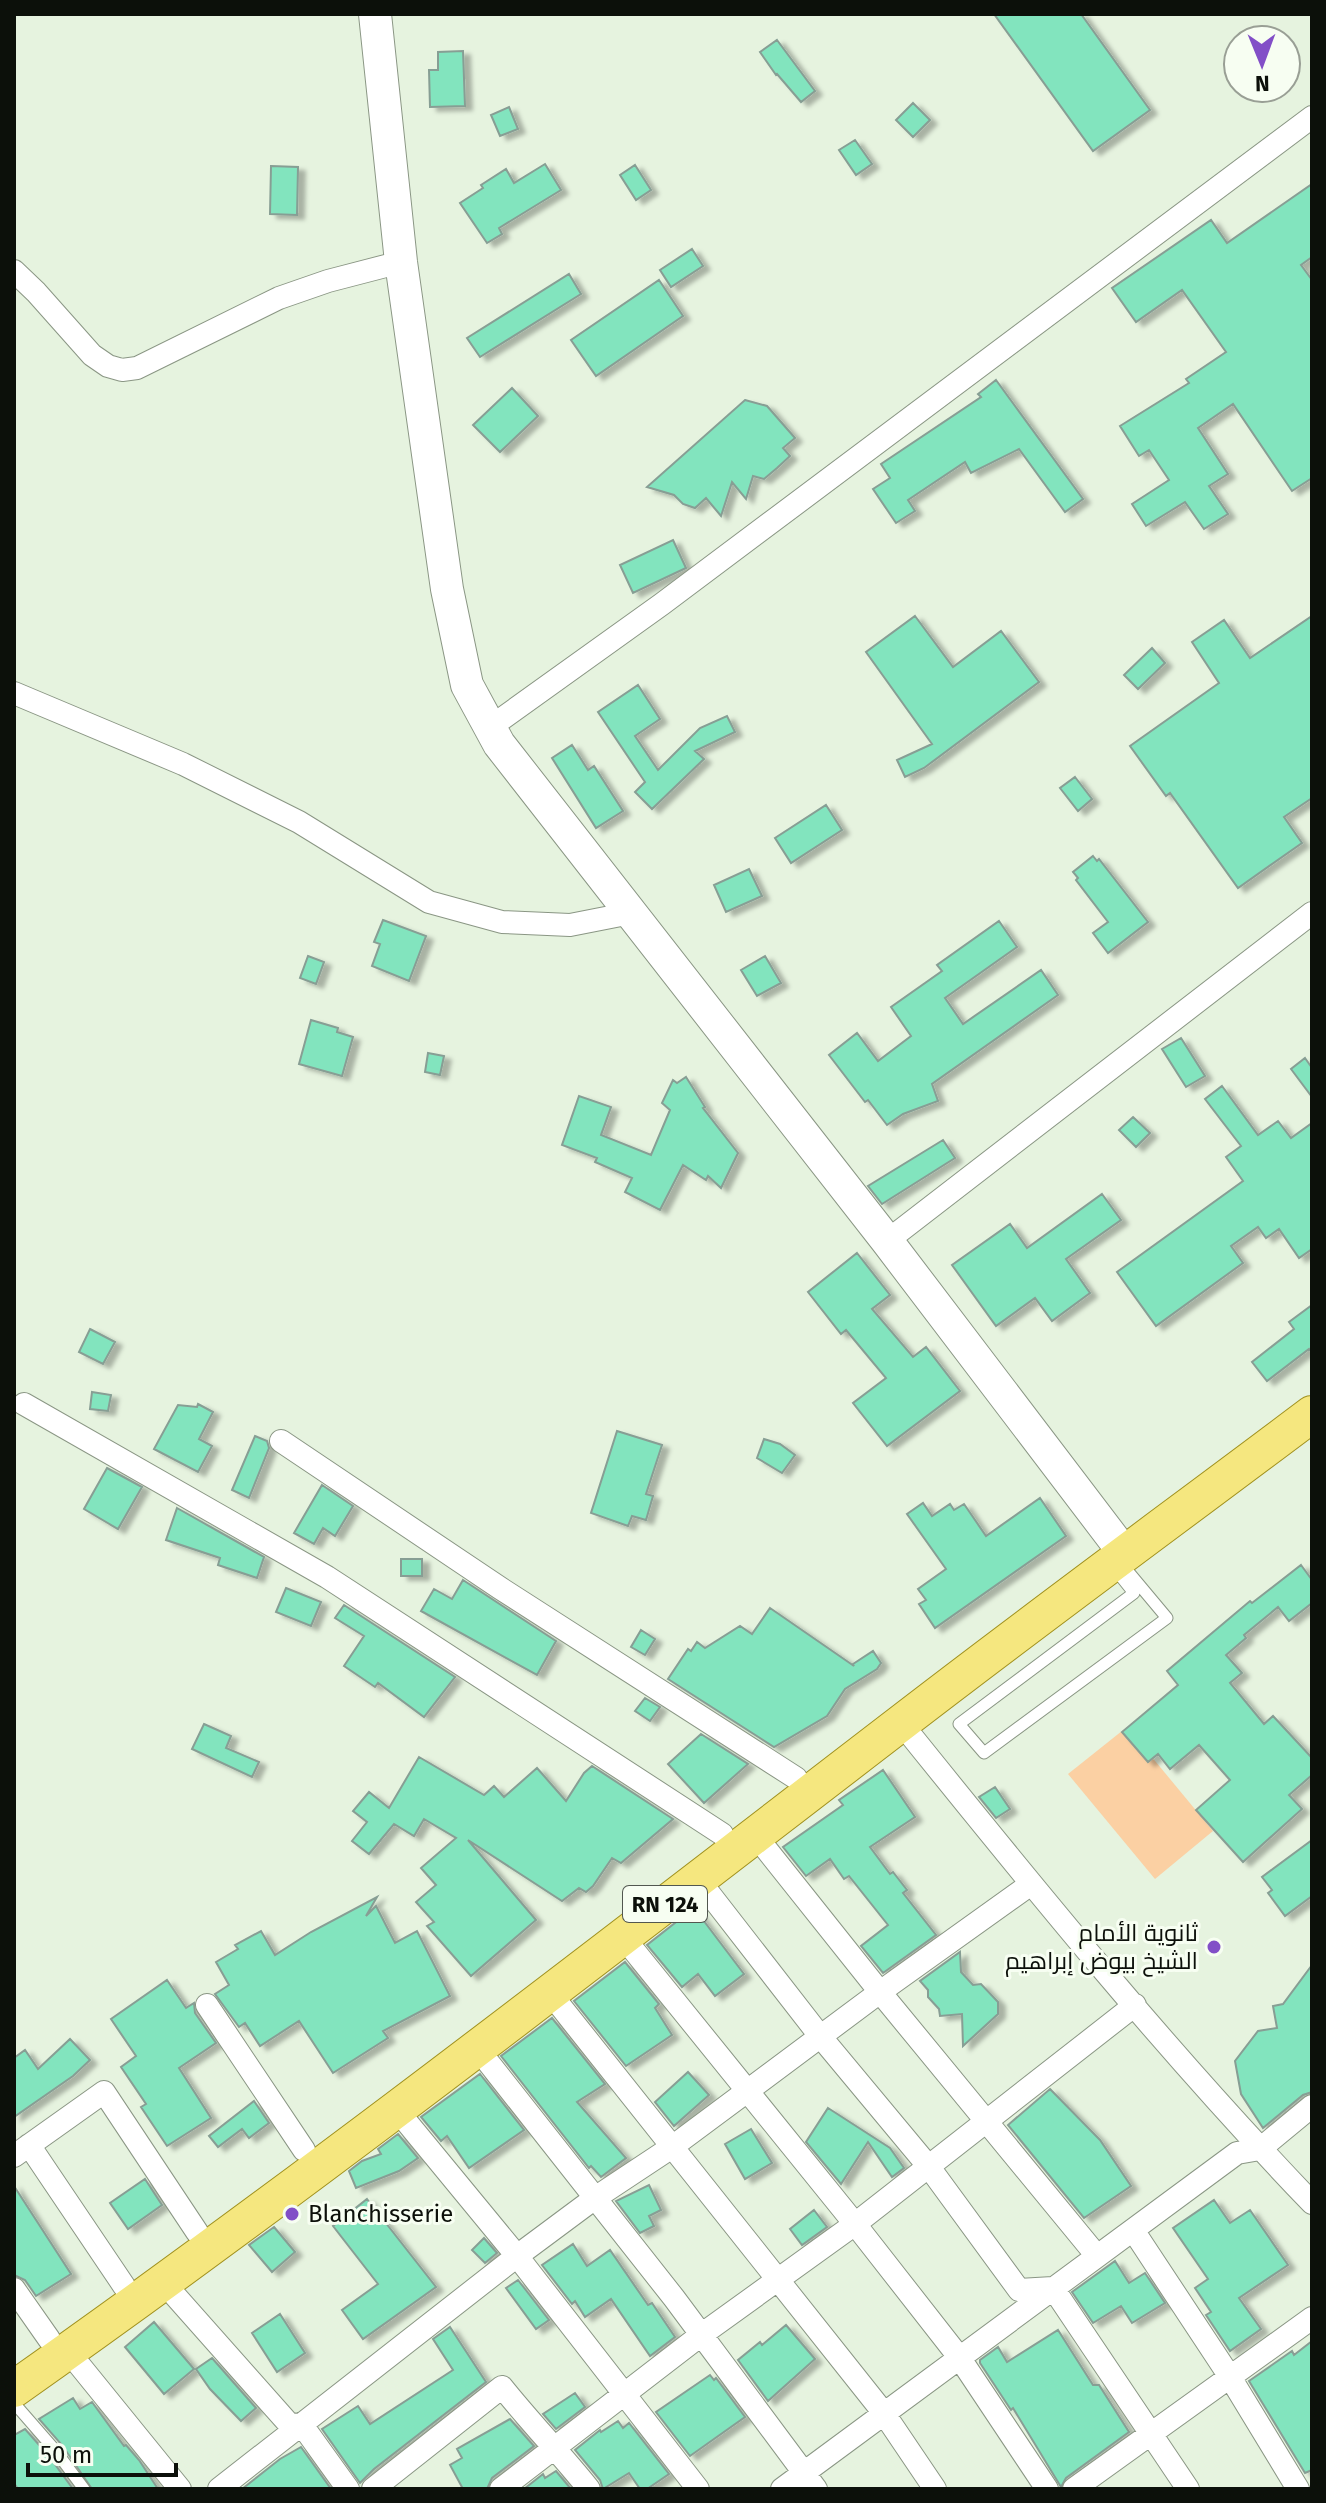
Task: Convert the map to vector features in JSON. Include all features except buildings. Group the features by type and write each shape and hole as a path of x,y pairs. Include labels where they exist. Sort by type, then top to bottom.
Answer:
{"main road":[{"name":"RN 124","path":"14,2389 124,2286 304,2150 739,1834 901,1723 1117,1554 1310,1412"},
{"name":"RN 124","path":"14,2364 58,2345 163,2282 698,1879 796,1778 1019,1607 1117,1554"}],"street":[{"path":"375,14 401,262 447,589 467,685 499,744 887,1241 1117,1554"},
{"path":"489,728 662,604 1312,117"},
{"path":"14,271 92,355 108,366 122,370 137,368 279,298 328,281 401,262"},
{"path":"14,693 183,764 299,822 429,902 502,922 570,925 631,913"},
{"path":"887,1241 1312,913"},
{"path":"24,1404 327,1577 739,1834 880,1992 1097,2256"},
{"path":"281,1441 500,1588 796,1778"},
{"path":"901,1723 1031,1884 1260,2149 1312,2203"},
{"path":"698,1879 820,2036 929,2167 1019,2290 1053,2288"},
{"path":"219,2489 517,2256 595,2198 672,2147 1031,1884"},
{"path":"623,1937 959,2357 1047,2489"},
{"path":"550,1993 883,2412 935,2489"},
{"path":"207,2005 304,2150"},
{"path":"501,2489 701,2335 989,2122 1135,2005"},
{"path":"477,2048 701,2335 810,2481"},
{"path":"124,2286 22,2150 104,2092 197,2232"},
{"path":"782,2489 810,2481 883,2412 1237,2153 1260,2149 1312,2106"},
{"path":"396,2109 517,2256 698,2489"},
{"path":"1133,2230 1230,2377 1298,2489"},
{"path":"163,2282 289,2424 302,2425 348,2489"},
{"path":"1053,2288 1188,2489"},
{"path":"14,2289 180,2489"},
{"path":"1074,2489 1230,2377 1308,2329"},
{"path":"373,2489 502,2387 589,2489"}],"lane":[{"path":"1117,1554 1167,1618 984,1753 959,1724 1134,1593 1117,1554"},
{"path":"14,2403 84,2489"}],"shaded area":[{"path":"1127,1727 1213,1831 1155,1879 1068,1774"}],"place":[{"name":"ثانوية الأمام الشيخ بيوض إبراهيم","path":"1214,1947"},
{"name":"Blanchisserie","path":"292,2214"}]}
